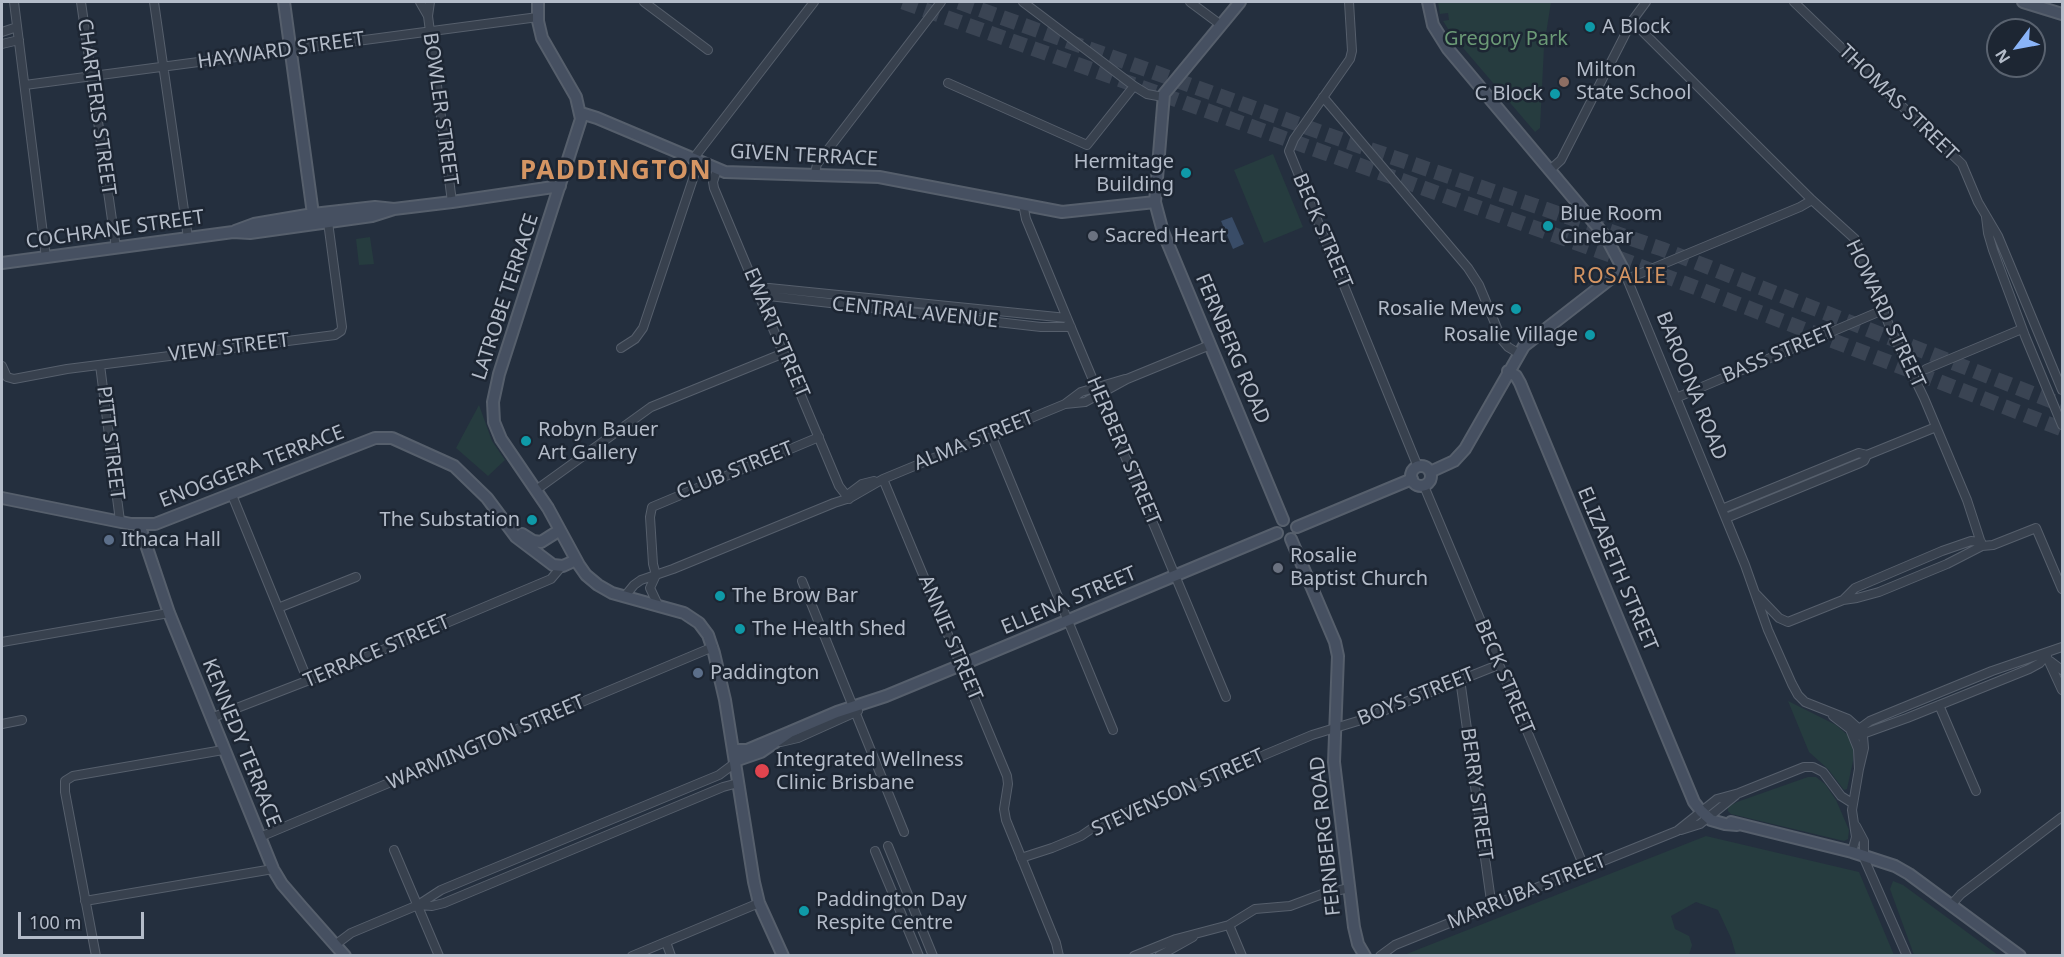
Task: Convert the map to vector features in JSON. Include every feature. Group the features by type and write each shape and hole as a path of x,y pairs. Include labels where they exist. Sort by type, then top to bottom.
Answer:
{"street":[{"path":"14,2 46,258"},
{"name":"CHARTERIS STREET","path":"81,2 116,248"},
{"path":"154,2 188,238"},
{"path":"284,2 313,214"},
{"name":"BOWLER STREET","path":"420,2 428,16"},
{"name":"BOWLER STREET","path":"430,2 429,30 452,202"},
{"path":"538,2 538,17 544,44 573,92 581,113"},
{"path":"644,2 708,50"},
{"path":"621,348 632,342 643,328 696,160 814,2"},
{"path":"815,173 817,164 941,2"},
{"path":"1023,2 1134,86 1147,94 1163,97 1240,2"},
{"path":"1190,2 1221,25"},
{"name":"BECK STREET","path":"1349,2 1352,51 1350,59 1292,142 1290,152 1418,467"},
{"name":"BAROONA ROAD","path":"1428,2 1433,25 1448,49 1606,237 1625,274 1726,518 1768,630 1796,692 1805,702 1849,720 1858,733"},
{"path":"1550,170 1562,160 1632,21 1646,2"},
{"name":"THOMAS STREET","path":"1794,2 1963,166 1998,236 2062,390"},
{"path":"2023,2 2062,14"},
{"name":"HAYWARD STREET","path":"25,85 538,17"},
{"name":"HOWARD STREET","path":"1632,21 1856,241 1883,310 1967,500 1982,544"},
{"path":"2,32 17,27"},
{"path":"2,44 19,40"},
{"path":"948,82 1088,145 1134,86"},
{"name":"FERNBERG ROAD","path":"1163,97 1155,202 1163,232 1283,520"},
{"path":"1323,97 1468,268 1479,285 1502,340 1518,353"},
{"name":"GIVEN TERRACE","path":"581,113 717,169 735,173 815,173 879,177 1062,212 1155,202"},
{"name":"LATROBE TERRACE","path":"581,113 579,128 499,374 493,418 498,432 536,490 584,573 598,585 625,597 678,610 693,618 706,633 712,647 725,700 759,903 783,956"},
{"name":"EWART STREET","path":"717,169 713,182 714,188 839,486 848,497"},
{"name":"COCHRANE STREET","path":"2,263 233,232 250,233 376,215 394,209 560,186"},
{"path":"1430,472 1454,461 1465,449 1518,353 1531,338 1625,274 1800,207 1812,200"},
{"name":"HERBERT STREET","path":"1023,204 1026,219 1226,697"},
{"name":"COCHRANE STREET","path":"233,232 254,224 313,214 375,207 394,209"},
{"name":"THOMAS STREET","path":"1986,216 1991,243 2022,328 2062,425"},
{"name":"VIEW STREET","path":"2,366 8,378 33,377 67,369 338,333 342,325 328,222"},
{"name":"CENTRAL AVENUE","path":"758,292 769,288 1067,318"},
{"name":"CENTRAL AVENUE","path":"758,292 1041,327 1071,327"},
{"name":"BASS STREET","path":"1676,398 1883,310"},
{"path":"1926,369 2022,328"},
{"name":"ALMA STREET","path":"625,597 639,581 848,497 862,484 883,479 975,441 992,437 1009,426 1065,404 1081,392 1098,391 1115,381 1127,379 1210,345"},
{"path":"536,490 651,407 784,353"},
{"name":"PITT STREET","path":"100,365 120,521"},
{"name":"ELIZABETH STREET","path":"1508,371 1516,376 1520,383 1687,786 1708,812"},
{"path":"1722,509 1859,453 1867,454 1936,427"},
{"name":"ENOGGERA TERRACE","path":"2,498 139,525 162,522 369,440 387,437 397,439 454,466 529,540 539,542 550,537"},
{"name":"CLUB STREET","path":"656,575 653,564 650,512 652,507 819,437"},
{"path":"992,437 1113,730"},
{"path":"1726,518 1860,463 1865,460 1867,454"},
{"path":"1424,466 1430,472 1430,482 1424,486 1415,484 1412,479 1412,473 1418,467 1424,466"},
{"name":"ANNIE STREET","path":"883,479 1007,776 1006,820 1056,943"},
{"path":"1297,527 1412,479"},
{"name":"BECK STREET","path":"1424,486 1585,868"},
{"path":"232,495 308,681"},
{"name":"ENOGGERA TERRACE","path":"494,506 516,537 556,566 562,566"},
{"path":"1283,520 1293,522 1297,527 1296,536 1291,539 1281,538 1277,533 1277,527 1283,520"},
{"name":"KENNEDY TERRACE","path":"139,525 169,613 273,869 282,884 341,952"},
{"path":"1843,600 1855,588 1942,551 1971,541 1994,545 2036,528 2062,589"},
{"path":"542,582 549,572 549,561 544,547 550,537 560,531"},
{"name":"ELLENA STREET","path":"734,758 798,738 874,700 1277,533"},
{"name":"FERNBERG ROAD","path":"1291,539 1335,642 1338,656 1334,762 1356,935 1365,956"},
{"path":"1754,592 1776,615 1787,622 1843,600 1882,591 1947,564 1982,544"},
{"path":"562,566 576,560"},
{"name":"TERRACE STREET","path":"211,718 308,681 553,578 562,566"},
{"path":"656,575 650,588 658,605"},
{"path":"278,608 356,577"},
{"path":"802,581 904,832"},
{"path":"2,642 169,613"},
{"name":"WARMINGTON STREET","path":"260,837 712,647"},
{"path":"1858,733 1869,722 1960,683 2047,655 2062,647"},
{"path":"2047,655 2062,670"},
{"path":"2047,655 2062,690"},
{"path":"1858,733 1939,705 2033,667 2047,655"},
{"name":"BOYS STREET","path":"1335,728 1498,664"},
{"name":"BERRY STREET","path":"1460,680 1492,908"},
{"path":"1939,705 1976,791"},
{"name":"ELLENA STREET","path":"734,758 790,732 855,709"},
{"path":"2,724 21,720"},
{"name":"STEVENSON STREET","path":"1021,858 1060,845 1081,836 1098,825 1312,735 1335,728"},
{"name":"ELLENA STREET","path":"764,750 790,732"},
{"path":"1858,733 1864,751 1852,803 1856,837 1860,855 1907,956"},
{"path":"96,956 65,792 65,781 73,776 223,750"},
{"path":"341,952 357,930 418,905 441,890 719,775 734,758"},
{"name":"MARRUBA STREET","path":"1380,956 1395,945 1492,908 1677,831 1695,827 1722,797 1739,793 1798,769 1811,766 1825,774 1842,796 1852,803"},
{"path":"418,905 436,906 723,787 738,783"},
{"path":"628,812 633,825"},
{"path":"1708,812 1720,823 1737,825 1880,860 1906,872 2020,956"},
{"path":"1951,905 1961,894 2062,817"},
{"path":"1854,822 1864,841 1860,855"},
{"path":"888,846 933,956"},
{"path":"394,850 439,956"},
{"path":"876,851 920,956"},
{"path":"512,861 517,873"},
{"path":"86,900 273,869"},
{"path":"1134,956 1176,939 1229,925 1256,909 1290,906 1325,893 1350,888"},
{"path":"632,956 759,903"},
{"path":"1229,925 1242,956"},
{"path":"1160,956 1202,931"},
{"path":"666,942 671,956"},
{"path":"1056,943 1059,956"},
{"path":"1056,943 1066,956"}],"green space":[{"name":"Gregory Park","path":"1438,2 1551,2 1544,47 1540,128 1535,132 1452,35 1443,21 1449,20 1448,13 1440,14"},
{"path":"1273,154 1303,227 1264,243 1234,170"},
{"path":"370,237 374,264 359,265 356,239"},
{"path":"479,405 492,441 505,460 488,476 456,448"},
{"path":"1788,701 1836,725 1851,738 1853,761 1847,789 1844,790 1828,769 1809,752"},
{"path":"1808,777 1816,777 1825,784 1836,800 1849,830 1848,839 1844,841 1731,814 1728,811 1728,807 1737,802"},
{"path":"1706,836 1859,872 1894,955 1736,955 1718,910 1696,902 1671,916 1675,929 1689,936 1692,945 1689,955 1404,955"},
{"path":"1893,881 1903,885 1998,955 1914,955 1890,889"}],"water":[{"path":"1232,217 1244,244 1233,249 1221,221"}],"tunnel":[{"path":"903,2 1616,257 2062,429"},
{"path":"959,2 1345,141 1662,249 2062,405"}],"place":[{"name":"A Block","path":"1590,27"},
{"name":"Milton State School","path":"1564,82"},
{"name":"C Block","path":"1555,94"},
{"name":"Hermitage Building","path":"1186,173"},
{"name":"Blue Room Cinebar","path":"1548,226"},
{"name":"Sacred Heart","path":"1093,236"},
{"name":"Rosalie Mews","path":"1516,309"},
{"name":"Rosalie Village","path":"1590,335"},
{"name":"Robyn Bauer Art Gallery","path":"526,441"},
{"name":"The Substation","path":"532,520"},
{"name":"Ithaca Hall","path":"109,540"},
{"name":"Rosalie Baptist Church","path":"1278,568"},
{"name":"The Brow Bar","path":"720,596"},
{"name":"The Health Shed","path":"740,629"},
{"name":"Paddington","path":"698,673"},
{"name":"Integrated Wellness Clinic Brisbane","path":"762,771"},
{"name":"Paddington Day Respite Centre","path":"804,911"}],"district":[{"name":"PADDINGTON","path":"616,172"},
{"name":"ROSALIE","path":"1620,277"}]}
